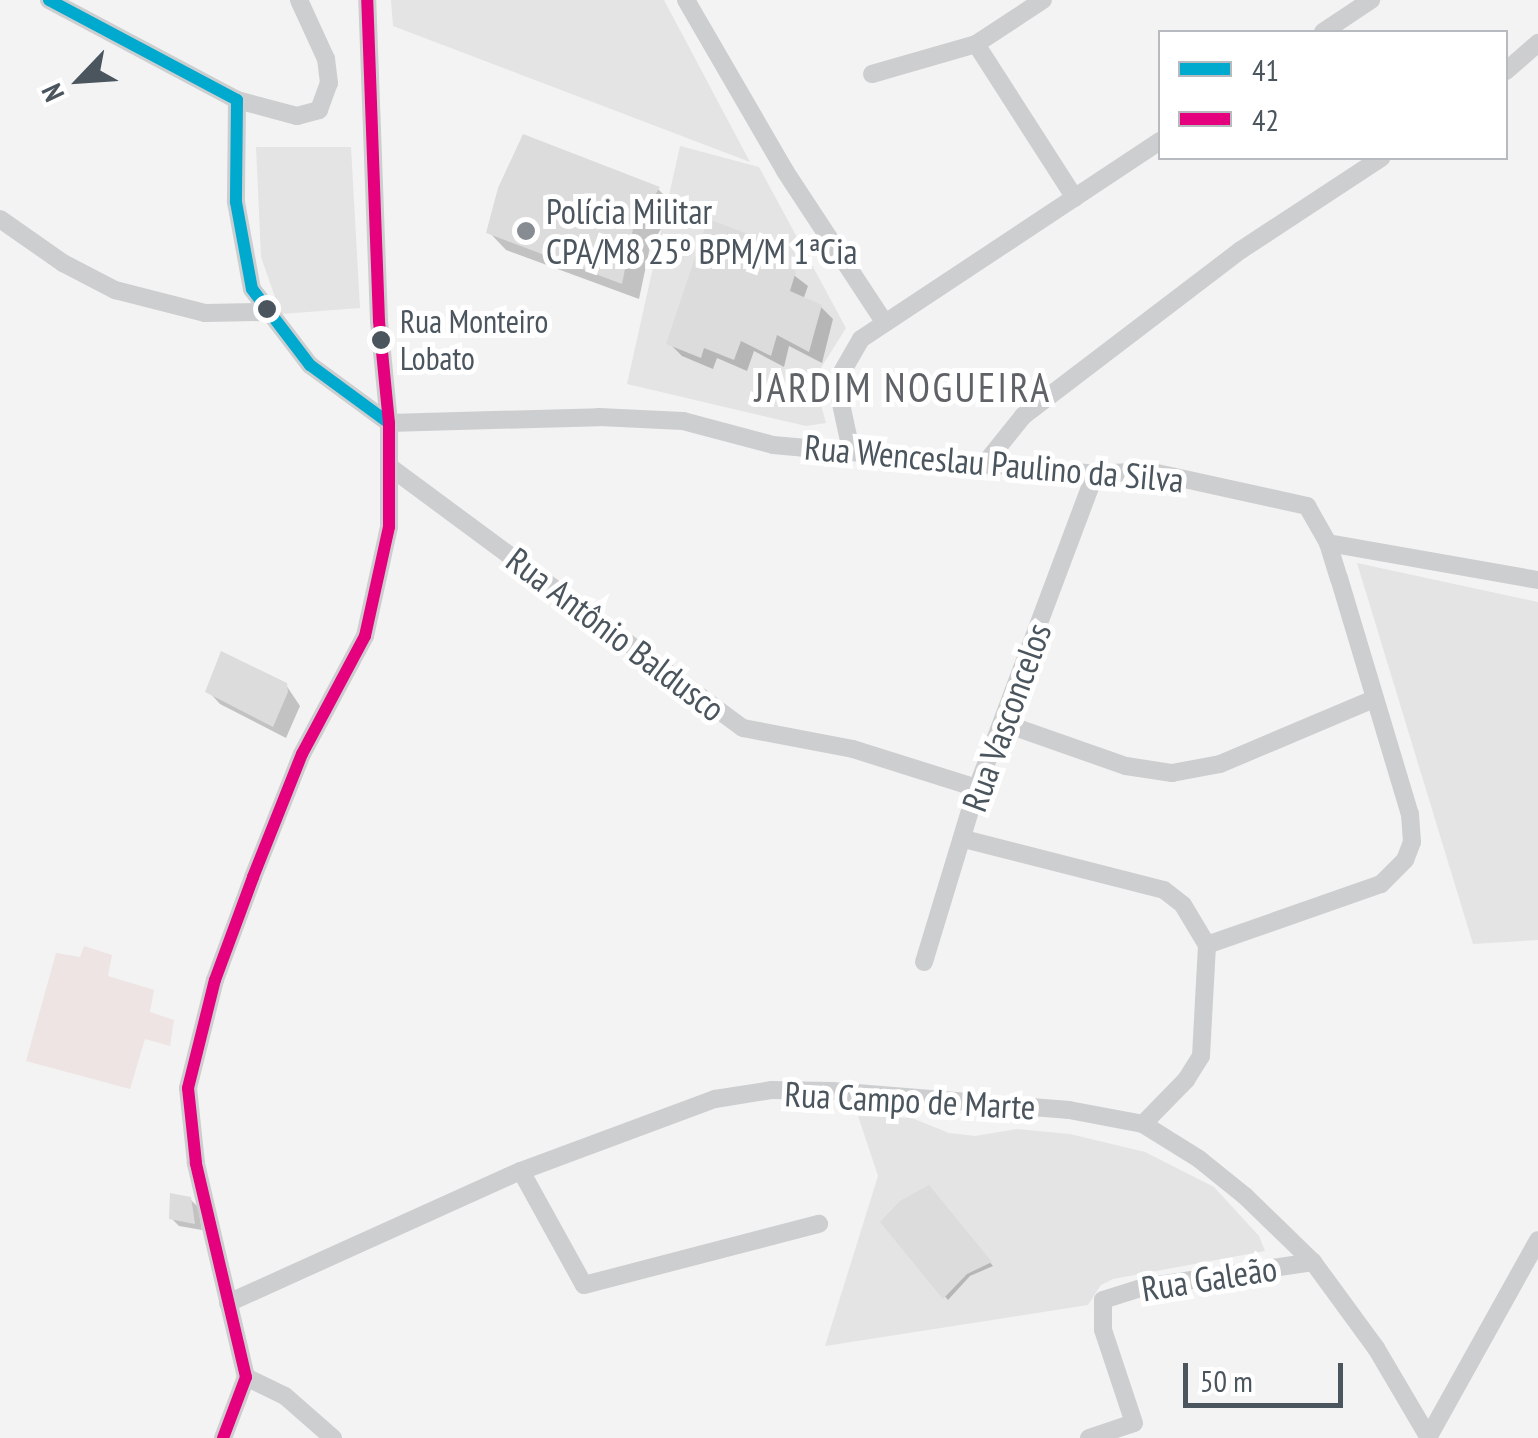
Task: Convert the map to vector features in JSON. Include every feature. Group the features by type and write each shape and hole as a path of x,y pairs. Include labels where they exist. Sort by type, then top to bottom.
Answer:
{"street":[{"path":"49,0 237,100 297,116 319,110 329,83 326,59 299,0"},
{"path":"223,1438 246,1377 191,1138 188,1088 215,980 253,877 302,754 365,636 386,560 389,423 379,321 366,0"},
{"path":"686,0 786,171 884,322"},
{"path":"872,74 976,44 1044,0"},
{"path":"1326,30 1372,0"},
{"path":"1508,69 1538,43"},
{"path":"976,44 1076,198"},
{"path":"237,100 236,202 246,270 266,312 310,365 389,423"},
{"path":"851,450 838,390 842,372 861,339 1158,142"},
{"path":"983,466 1023,416 1241,250 1377,160"},
{"path":"0,219 63,263 114,290 205,313 266,312"},
{"name":"Rua Wenceslau Paulino da Silva","path":"389,423 599,417 683,421 773,445 1095,474 1148,471 1307,506 1328,543 1410,814 1412,842 1405,860 1382,884 1207,945"},
{"name":"Rua Antônio Baldusco","path":"390,467 743,728 854,749 977,788"},
{"name":"Rua Vasconcelos","path":"924,962 942,892 964,839 977,788 1095,474"},
{"path":"1328,543 1538,580"},
{"path":"1004,723 1126,766 1172,774 1220,764 1374,699"},
{"path":"964,839 1164,890 1183,905 1207,945 1202,1056 1186,1080 1143,1124"},
{"name":"Rua Campo de Marte","path":"228,1303 521,1170 714,1099 772,1090 972,1100 1143,1124 1199,1159 1246,1196 1313,1262 1376,1348 1429,1437"},
{"path":"521,1170 584,1284 819,1224"},
{"path":"1429,1437 1538,1240"},
{"name":"Rua Galeão","path":"1089,1438 1134,1422 1103,1330 1103,1300 1144,1287 1313,1262"},
{"path":"246,1377 285,1396 333,1438"}],"shaded area":[{"path":"391,0 664,0 750,162 393,26"},
{"path":"680,146 759,167 846,328 814,379 826,423 806,426 627,384"},
{"path":"256,147 351,147 360,308 281,314 261,257"},
{"path":"1357,563 1538,602 1538,940 1473,944"},
{"path":"84,946 112,955 108,976 154,990 150,1012 174,1020 170,1046 145,1039 130,1089 26,1061 56,953 80,957"},
{"path":"858,1116 912,1118 949,1133 975,1136 1017,1129 1070,1134 1145,1152 1214,1187 1259,1236 1265,1251 1113,1279 1101,1285 1088,1305 825,1346 878,1176"}],"building":[{"path":"523,134 660,187 633,229 622,284 486,233 498,188"},
{"path":"708,219 775,244 770,258 796,271 790,291 822,305 809,352 777,335 771,356 741,341 734,360 704,348 701,358 666,344"},
{"path":"221,651 287,683 288,692 273,727 205,692"},
{"path":"929,1185 992,1262 967,1274 943,1299 880,1222 900,1201"},
{"path":"170,1193 191,1197 195,1224 169,1219"}],"transit line":[{"name":"41","path":"49,0 237,100 236,202 252,289 310,365 389,423"},
{"name":"42","path":"223,1438 246,1377 196,1163 188,1088 215,980 253,877 302,754 365,636 389,527 389,423 379,321 367,0"}],"place":[{"name":"Polícia Militar CPA/M8 25º BPM/M 1ªCia","path":"526,231"},
{"name":"Rua Monteiro Lobato","path":"381,340"}],"district":[{"name":"JARDIM NOGUEIRA","path":"903,387"}]}
